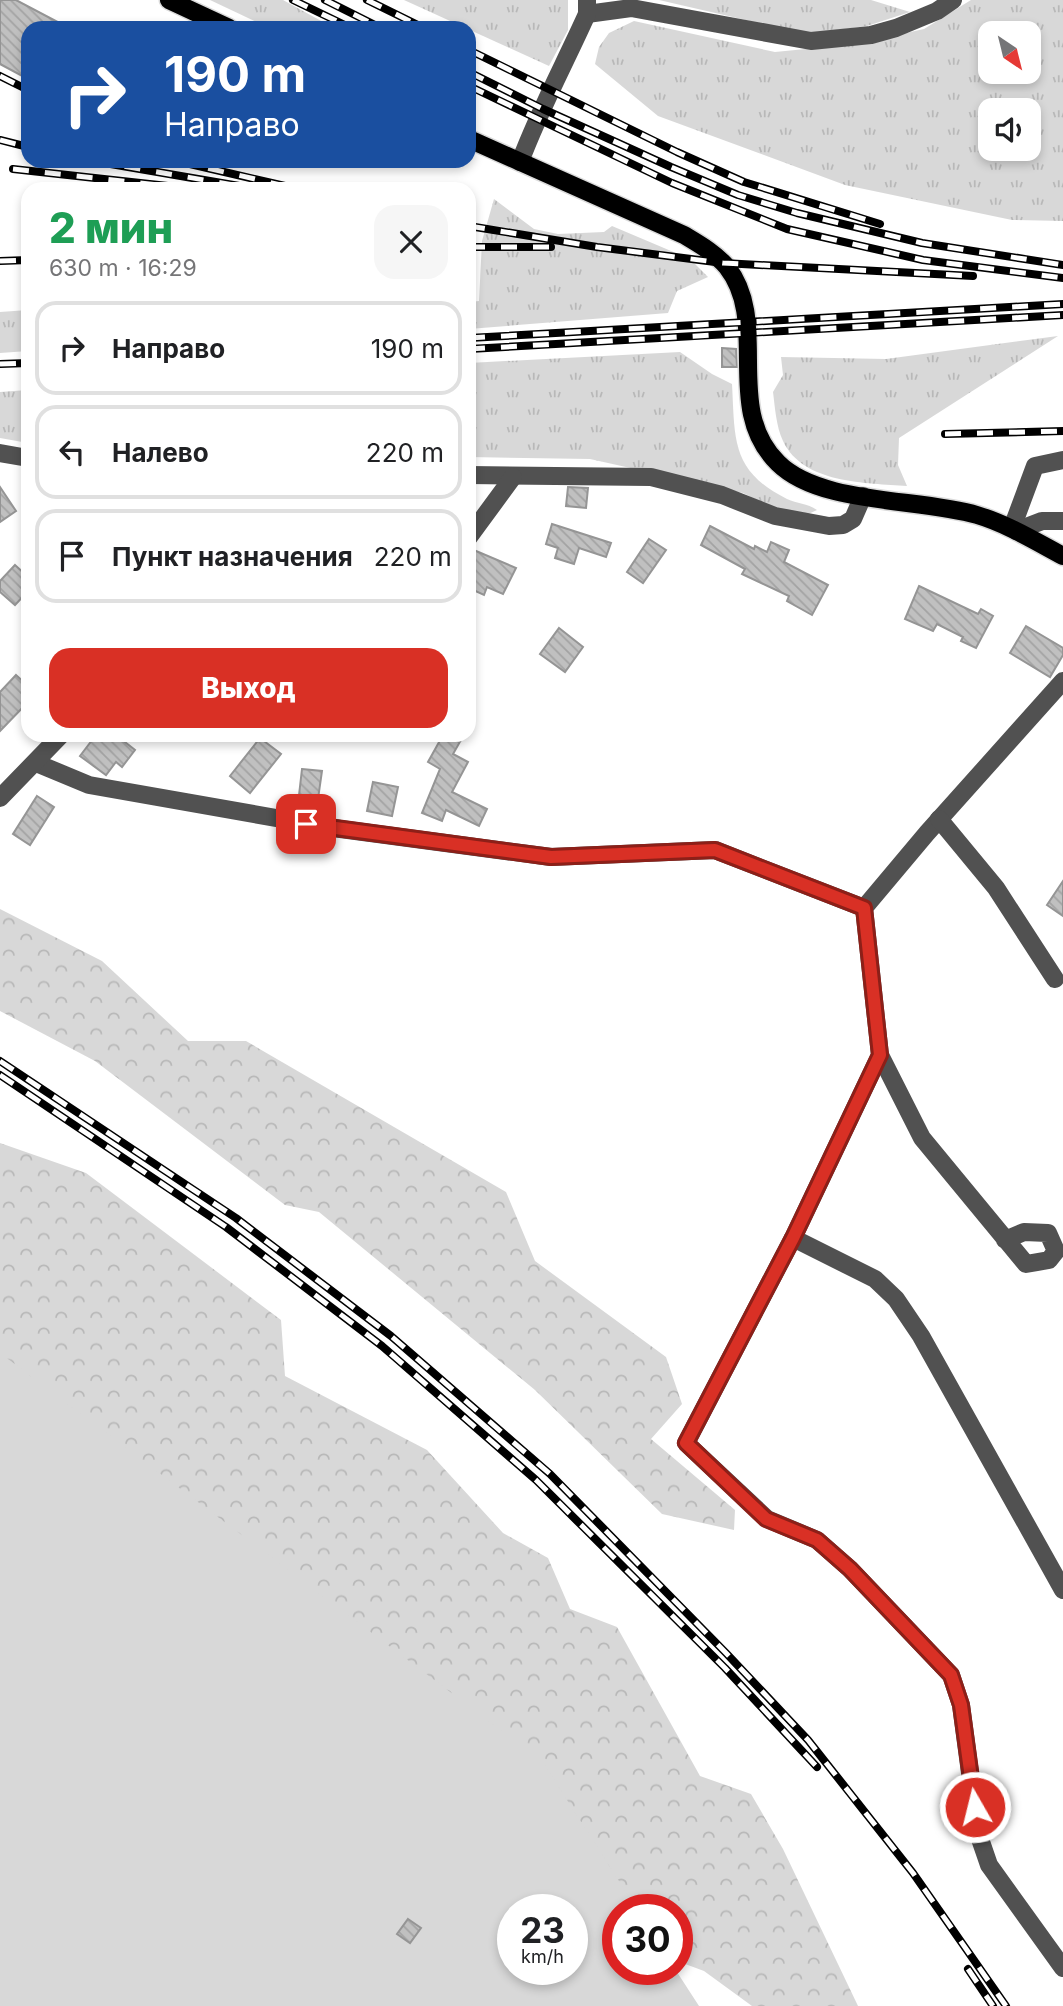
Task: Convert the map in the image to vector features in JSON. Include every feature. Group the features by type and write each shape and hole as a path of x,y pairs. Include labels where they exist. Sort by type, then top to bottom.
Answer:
{"main road":[{"path":"169,0 214,21"},
{"path":"476,142 684,235 717,256 731,273 742,299 747,334 746,373 749,399 760,438 775,461 791,474 823,488 976,515 1014,530 1063,556"}],"street":[{"path":"520,162 536,119 552,92 587,7 631,8 811,41 872,35 937,11 953,0"},
{"path":"0,453 21,457"},
{"path":"1014,530 1035,467 1063,460"},
{"path":"476,475 650,477 722,495 775,516 829,526 843,525 853,519 863,496"},
{"path":"476,527 513,477"},
{"path":"1014,530 1042,521 1063,521"},
{"path":"1006,1240 922,1139 880,1055 864,908 939,819 1063,681"},
{"path":"0,798 55,742"},
{"path":"36,763 89,785 333,828 551,857 715,850 864,908"},
{"path":"939,819 996,888 1055,979"},
{"path":"880,1055 793,1238 686,1443 766,1519 817,1540 850,1569 951,1675 961,1705 978,1833 989,1864 1063,1968"},
{"path":"793,1238 875,1279 896,1299 921,1336 1063,1590"}],"green space":[{"path":"210,0 283,0 321,21 254,21"},
{"path":"404,0 568,0 568,30 549,66 476,33 476,21 450,21"},
{"path":"659,0 871,0 910,12 867,26 806,34"},
{"path":"971,0 1063,0 1063,221 1012,220 845,185 658,116 595,64 599,47 609,33 634,21 775,52 856,44 924,29"},
{"path":"494,199 534,229 558,234 604,232 612,226 690,259 708,277 677,291 668,313 476,328 482,241"},
{"path":"21,310 21,352 0,353 0,312"},
{"path":"1058,336 899,438 898,465 907,486 855,482 820,473 805,466 792,455 783,441 773,392 783,375 781,357 886,359"},
{"path":"680,352 732,384 736,438 746,465 755,477 787,499 817,510 806,515 781,512 743,493 590,459 476,457 476,363"},
{"path":"21,390 21,442 0,438 0,392"},
{"path":"0,909 102,961 188,1041 246,1041 506,1192 535,1261 666,1357 682,1404 651,1439 735,1510 734,1530 662,1514 535,1390 319,1212 285,1205 95,1061 0,1011"},
{"path":"0,1143 86,1173 281,1320 285,1376 427,1450 503,1533 548,1558 570,1609 617,1627 700,1776 751,1794 783,1849 858,2006 752,2006 704,1971 693,1967 693,1894 602,1895 0,1365"},
{"path":"0,1353 542,1761 627,1894 602,1894 602,1985 685,1985 699,2006 0,2006"}],"building":[{"path":"0,0 16,0 56,21 21,21 21,75 0,64"},
{"path":"722,348 736,349 737,367 722,367"},
{"path":"0,487 16,511 0,522"},
{"path":"568,487 588,488 586,508 566,506"},
{"path":"552,524 611,543 606,557 579,548 574,564 555,558 558,548 546,544"},
{"path":"710,526 754,549 755,546 767,552 771,542 789,550 784,562 828,585 812,615 787,601 789,596 742,574 745,569 701,545"},
{"path":"649,539 666,550 643,583 627,572"},
{"path":"476,551 516,568 503,594 487,587 484,595 476,591"},
{"path":"15,565 21,571 21,599 15,605 0,592 0,581"},
{"path":"919,586 978,614 981,609 993,616 976,648 961,641 963,637 937,624 933,631 905,619"},
{"path":"1026,626 1063,648 1063,655 1050,677 1010,653"},
{"path":"559,628 583,647 565,672 540,654"},
{"path":"16,675 21,680 21,709 0,731 0,692"},
{"path":"91,742 125,742 135,750 122,767 116,762 106,775 80,756"},
{"path":"257,742 265,742 281,754 250,793 230,776"},
{"path":"439,742 460,742 453,754 468,762 452,792 487,809 479,826 446,810 442,821 422,813 440,769 428,762"},
{"path":"302,769 322,771 317,806 298,804"},
{"path":"373,782 398,787 392,816 367,811"},
{"path":"37,796 54,807 30,845 13,834"},
{"path":"1063,881 1063,916 1047,905"},
{"path":"408,1919 421,1928 410,1943 397,1934"}],"railway":[{"path":"293,0 336,21"},
{"path":"325,0 367,21"},
{"path":"367,0 410,21"},
{"path":"476,53 744,182 880,224"},
{"path":"0,76 21,86"},
{"path":"476,76 543,109 738,195 797,213 922,243 1063,265"},
{"path":"476,89 672,183 787,229 923,260 1063,278"},
{"path":"0,140 21,145"},
{"path":"134,168 216,182"},
{"path":"207,168 268,182"},
{"path":"13,169 131,182"},
{"path":"476,227 597,247 723,263 973,276"},
{"path":"476,247 551,247"},
{"path":"0,261 21,260"},
{"path":"476,338 1063,304"},
{"path":"476,349 1063,315"},
{"path":"0,364 21,363"},
{"path":"945,434 1063,431"},
{"path":"0,1061 236,1218 391,1336 550,1474 808,1740 913,1873 1006,2006"},
{"path":"0,1075 226,1227 382,1346 536,1480 725,1668 817,1767"},
{"path":"968,1969 993,2006"}],"route":[{"path":"306,824 551,857 715,850 864,908 880,1055 793,1238 686,1443 766,1519 817,1540 850,1569 951,1675 961,1705 975,1807"}]}
